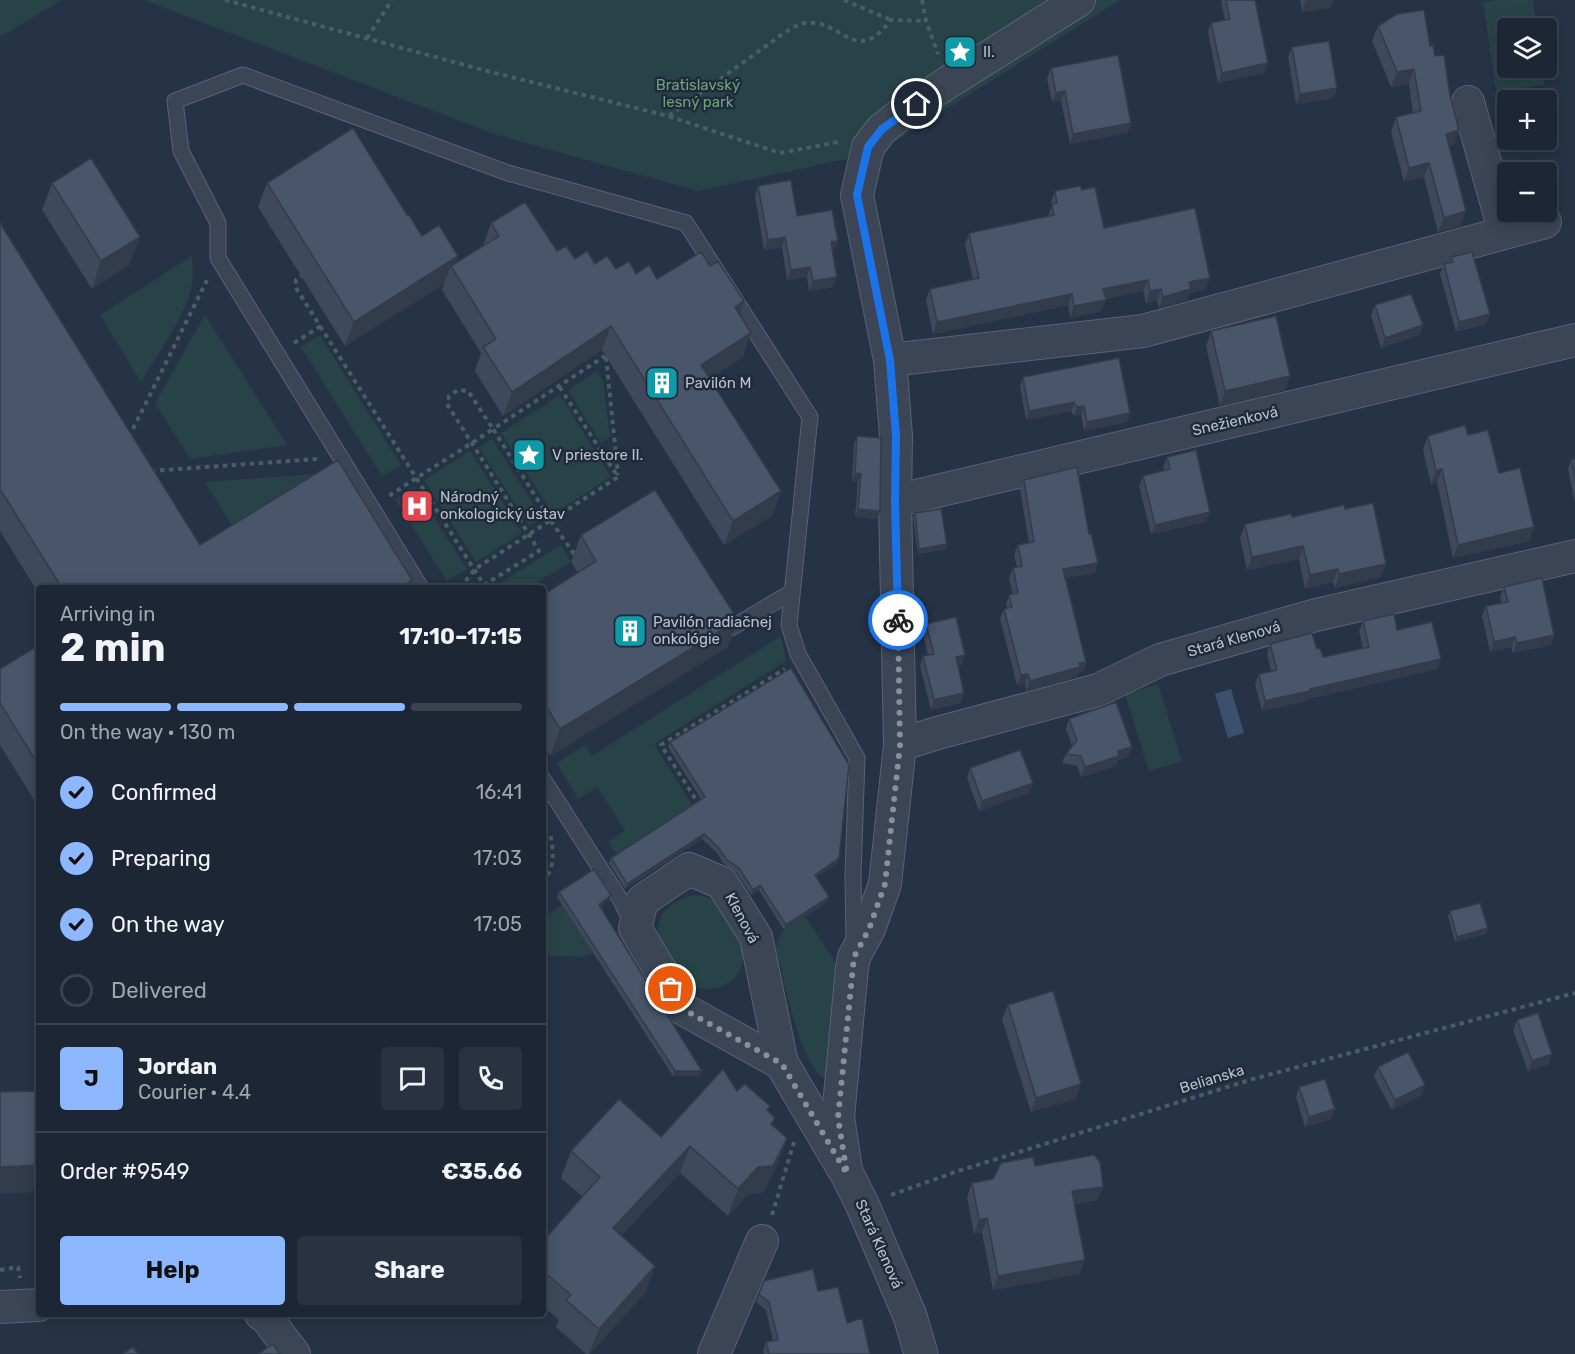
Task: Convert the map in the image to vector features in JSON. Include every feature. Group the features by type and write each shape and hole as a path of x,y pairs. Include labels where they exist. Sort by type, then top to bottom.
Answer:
{"street":[{"name":"Stará Klenová","path":"921,1354 910,1316 847,1174 838,1118 854,957 869,929 885,884 900,745 895,501 896,436 890,360 857,195 868,147 882,129 948,82 1079,0"},
{"path":"1468,102 1505,233"},
{"path":"890,360 1143,331 1545,222"},
{"name":"Snežienková","path":"895,501 1575,340"},
{"name":"Stará Klenová","path":"900,745 1098,690 1160,660 1316,615 1575,556"},
{"name":"Klenová","path":"635,928 642,901 689,869 722,883 756,937 782,1064 847,1174"},
{"path":"635,928 683,1009 782,1064"},
{"path":"714,1354 762,1241"},
{"path":"0,1307 36,1305"},
{"path":"266,1317 294,1354"}],"lane":[{"path":"419,585 218,258 218,223 181,151 175,101 243,75 508,173 686,222 810,417 789,625 801,659 857,758 853,875 854,957"},
{"path":"731,628 792,592"},
{"path":"546,784 620,899 635,928"}],"path":[{"path":"225,0 668,116 780,153 846,140 868,147"},
{"path":"367,39 392,0"},
{"path":"844,0 891,20 926,21"},
{"path":"922,0 926,21 948,82"},
{"path":"668,116 798,25 818,23 861,41 875,37 891,20"},
{"path":"125,446 218,258"},
{"path":"305,274 296,280 296,288 484,585 539,551 447,404 449,396 458,390 468,391 574,554"},
{"path":"296,342 321,326"},
{"path":"372,508 605,356 618,477"},
{"path":"560,386 618,477"},
{"path":"143,472 340,457"},
{"path":"462,585 475,569 618,477"},
{"path":"706,816 661,746 801,659"},
{"path":"744,694 747,699"},
{"path":"698,723 700,728"},
{"path":"546,879 551,872 554,852 550,833"},
{"name":"Belianska","path":"862,1204 958,1171 1253,1079 1575,993"},
{"path":"762,1241 793,1143 820,1128"}],"green space":[{"path":"0,0 61,0 0,37"},
{"name":"Bratislavský lesný park","path":"144,0 1120,0 878,152 698,191 494,134"},
{"path":"1533,0 1536,18 1497,18 1497,78 1544,78 1545,85 1496,91 1483,2"},
{"path":"192,256 193,278 187,302 176,326 141,382 100,315"},
{"path":"205,315 287,445 190,459 155,403"},
{"path":"320,335 401,465 382,476 301,347"},
{"path":"597,371 603,381 610,437 601,443 568,390"},
{"path":"560,395 611,477 553,514 501,433"},
{"path":"492,439 542,518 529,526 479,447"},
{"path":"470,451 522,533 476,562 424,480"},
{"path":"318,474 241,540 205,482"},
{"path":"414,486 467,569 447,581 395,499"},
{"path":"561,545 571,562 533,585 497,585"},
{"path":"781,636 786,661 654,744 694,808 619,857 608,842 625,830 597,787 578,799 557,763 585,745 592,756"},
{"path":"1158,684 1182,761 1149,771 1125,694"},
{"path":"697,895 718,903 736,928 740,938 743,959 740,968 730,982 717,988 704,989 685,981 676,970 660,941 658,932 666,909 680,900"},
{"path":"562,905 593,953 581,957 546,955 546,916"},
{"path":"805,916 836,963 827,1076 823,1078 815,1070 802,1043 776,949 784,930"}],"water":[{"path":"1231,689 1244,733 1228,738 1215,694"}],"building":[{"path":"1226,0 1255,0 1268,63 1222,73 1211,23 1230,19"},
{"path":"1424,10 1430,46 1433,45 1435,56 1444,55 1450,95 1459,130 1446,134 1466,211 1444,218 1429,163 1409,168 1396,117 1421,111 1414,69 1397,72 1378,26 1397,14"},
{"path":"1329,41 1337,88 1300,94 1292,47"},
{"path":"1118,55 1131,123 1073,134 1065,91 1056,93 1051,68"},
{"path":"353,128 422,236 439,225 458,256 354,322 267,183"},
{"path":"91,158 140,237 101,261 52,183"},
{"path":"791,180 797,216 832,210 838,241 831,242 837,277 813,281 810,267 791,270 785,237 768,240 758,186"},
{"path":"1080,186 1082,190 1095,187 1104,228 1195,208 1210,278 1189,282 1191,289 1163,297 1161,289 1150,291 1148,280 1103,289 1106,300 1074,306 1072,294 937,322 930,289 979,278 969,233 1054,215 1052,204 1057,203 1055,191"},
{"name":"Pavilón M","path":"525,202 557,251 566,246 575,259 587,251 595,264 607,256 616,269 629,261 636,274 649,265 657,279 701,252 710,266 718,261 744,301 735,307 751,333 701,365 781,491 733,521 611,326 512,392 483,347 496,339 451,266 499,236 491,223"},
{"path":"0,223 200,545 338,460 412,580 404,585 60,585 0,489"},
{"path":"1472,252 1490,314 1459,322 1444,264 1453,262 1451,257"},
{"path":"1411,294 1423,325 1385,338 1375,305"},
{"path":"1276,316 1290,376 1225,391 1211,331"},
{"path":"1119,358 1130,413 1087,422 1084,406 1077,407 1074,402 1029,411 1023,377"},
{"path":"1465,425 1468,435 1488,430 1499,473 1520,468 1534,527 1458,545 1442,469 1436,471 1428,436"},
{"path":"857,436 881,438 880,511 858,509 861,474 855,473"},
{"path":"1196,450 1210,512 1155,525 1143,476 1170,469 1167,457"},
{"path":"1571,459 1575,459 1575,476"},
{"path":"1077,467 1089,534 1091,533 1098,563 1063,569 1086,662 1079,663 1080,667 1030,681 1028,674 1021,675 1004,609 1012,607 1009,595 1018,593 1013,568 1022,566 1018,545 1034,542 1024,480"},
{"name":"Pavilón radiačnej onkológie","path":"655,490 738,620 560,729 546,706 546,593 596,561 581,535"},
{"path":"1373,503 1386,564 1339,574 1338,569 1310,575 1303,546 1252,557 1245,524 1291,514 1292,517 1344,505 1345,509"},
{"path":"941,509 947,544 919,549 915,513"},
{"path":"1542,578 1554,635 1517,643 1515,637 1494,642 1486,606 1508,602 1504,587"},
{"path":"1394,614 1397,630 1432,622 1441,659 1265,701 1259,674 1277,670 1270,644 1312,633 1317,649 1320,648 1323,657 1369,647 1363,621"},
{"path":"956,617 965,655 956,657 964,693 934,700 923,656 934,654 926,624"},
{"path":"36,647 36,761 0,703 0,669"},
{"path":"791,668 849,765 839,858 815,875 829,897 786,925 760,885 753,890 739,868 726,859 718,847 704,834 627,884 611,858 705,797 670,742"},
{"path":"1116,702 1132,747 1118,751 1119,756 1085,767 1081,756 1066,754 1077,740 1069,719"},
{"path":"1020,750 1033,783 982,801 970,768"},
{"path":"594,869 611,895 599,905 702,1071 675,1071 559,892"},
{"path":"1480,903 1488,928 1457,937 1450,911"},
{"path":"1053,991 1081,1084 1036,1098 1008,1005"},
{"path":"1538,1013 1552,1054 1532,1061 1517,1020"},
{"path":"1408,1052 1425,1085 1395,1100 1378,1067"},
{"path":"723,1069 737,1091 745,1084 770,1106 767,1110 775,1118 771,1124 787,1138 773,1166 758,1167 738,1189 690,1146 613,1228 655,1266 599,1329 566,1300 571,1295 546,1274 546,1238 600,1177 571,1151 619,1099 661,1137"},
{"path":"1325,1079 1335,1109 1309,1117 1299,1087"},
{"path":"36,1091 36,1165 0,1167 0,1092"},
{"path":"1094,1155 1100,1162 1103,1187 1072,1191 1085,1260 998,1276 987,1218 979,1220 972,1183 993,1179 1001,1163 1033,1157 1035,1166"},
{"path":"813,1269 818,1291 838,1287 847,1323 862,1318 870,1354 769,1354 766,1342 778,1340 769,1302 759,1294 764,1281"},
{"path":"273,1344 280,1354 258,1354"},
{"path":"133,1347 138,1354 122,1354"}],"way so far":[{"path":"671,989 683,1009 782,1064 847,1174 838,1118 854,957 869,929 885,884 900,745 898,620"}],"place":[{"name":"II.","path":"960,52"},
{"name":"Pavilón M","path":"662,383"},
{"name":"V priestore II.","path":"529,455"},
{"name":"Národný onkologický ústav","path":"417,506"},
{"name":"Pavilón radiačnej onkológie","path":"630,631"}],"route":[{"path":"898,620 896,436 890,360 857,195 868,147 882,129 917,104"}]}
